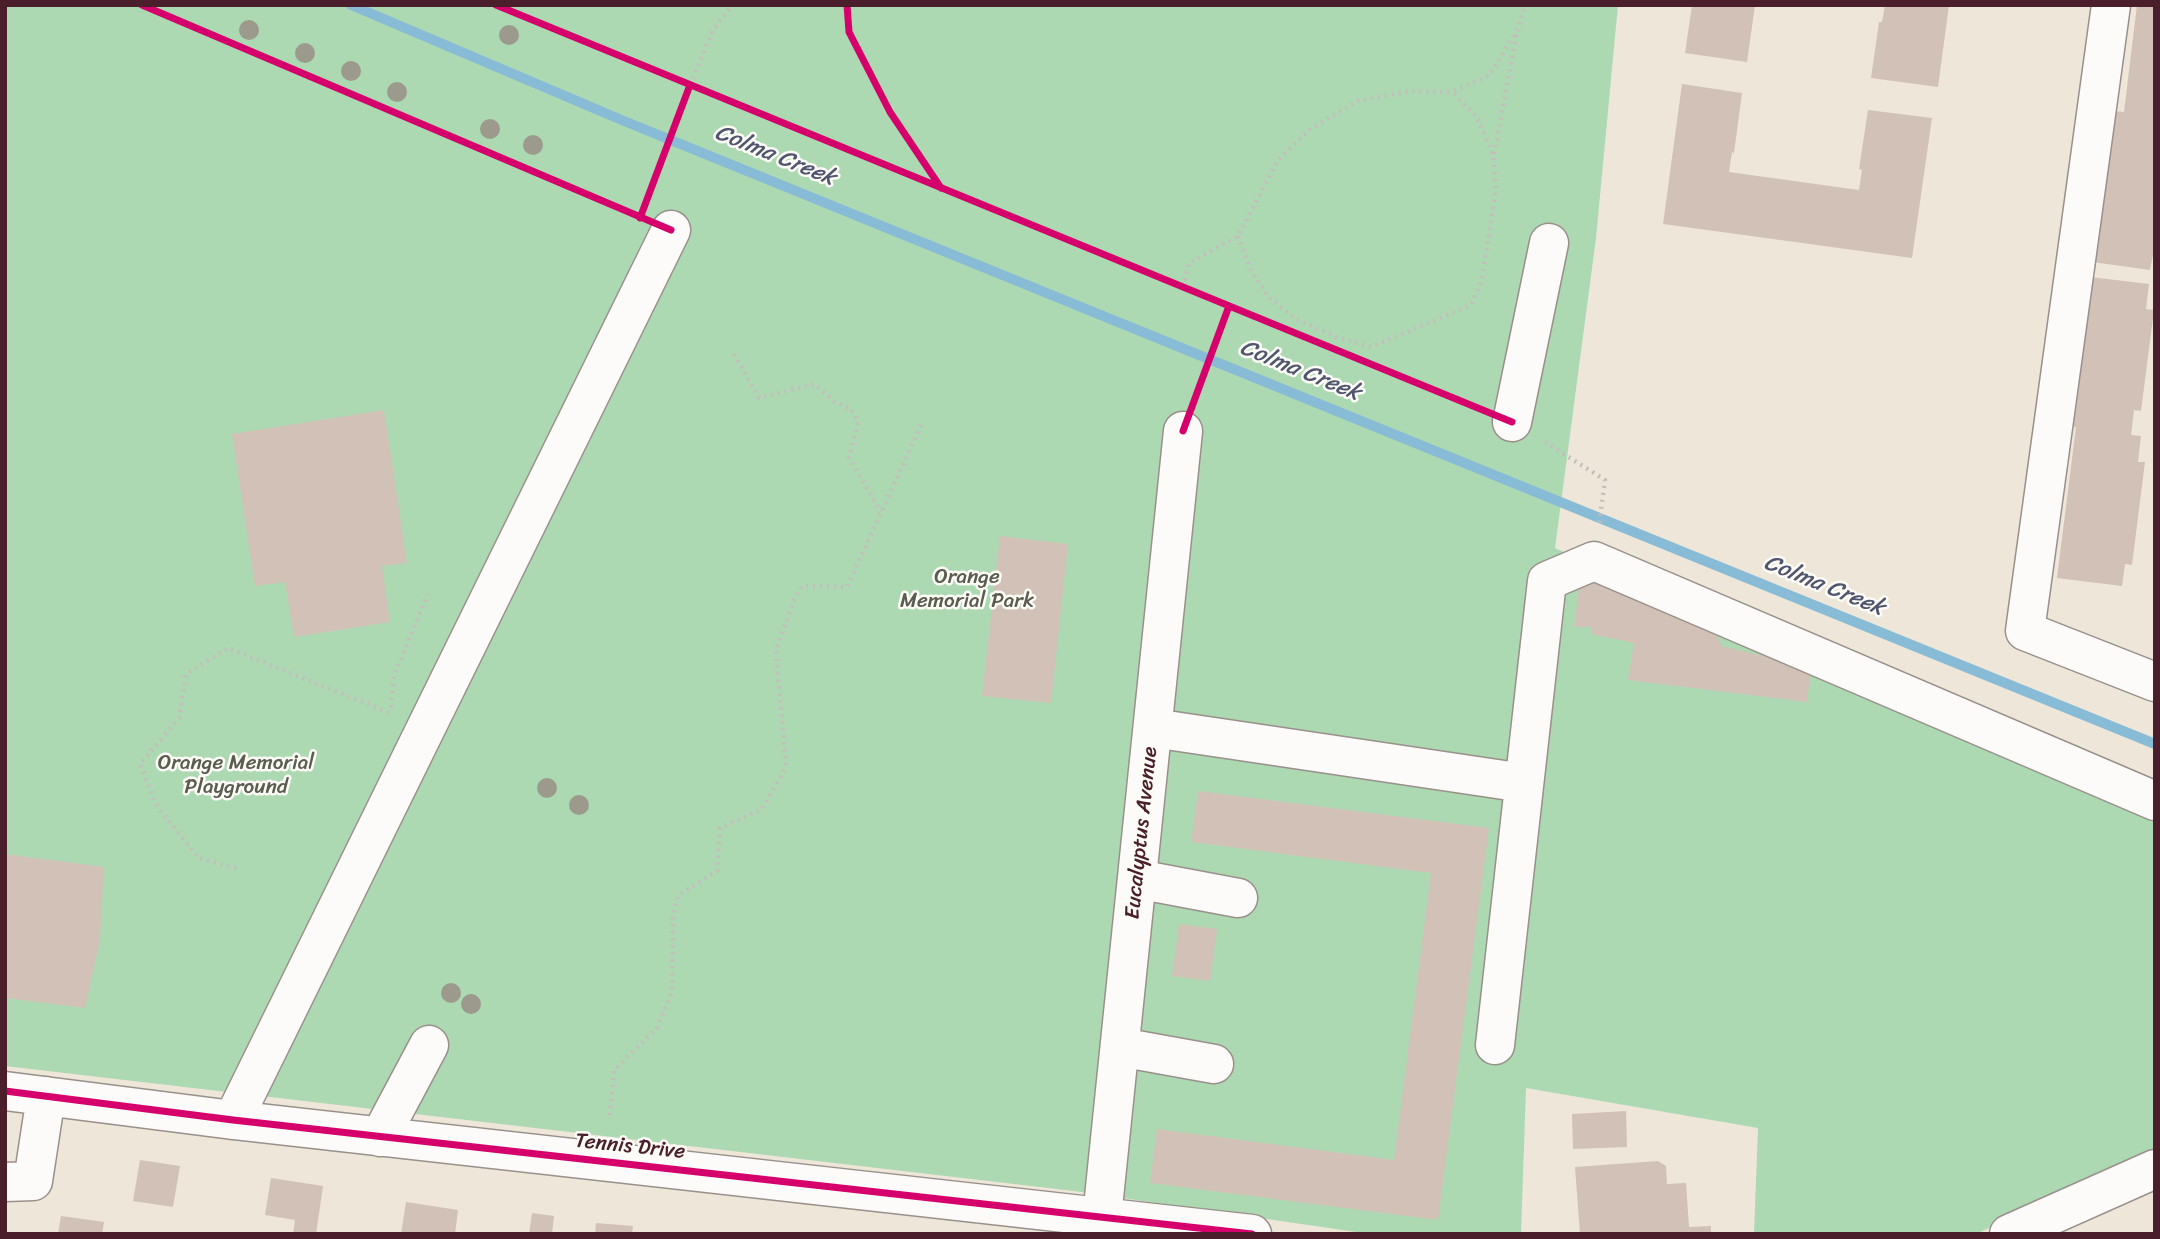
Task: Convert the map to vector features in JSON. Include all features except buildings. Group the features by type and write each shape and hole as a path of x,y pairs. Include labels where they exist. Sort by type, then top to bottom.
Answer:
{"street":[{"path":"2111,5 2025,631 2155,682"},
{"path":"233,1120 671,230"},
{"path":"1512,422 1549,243"},
{"name":"Eucalyptus Avenue","path":"1102,1225 1183,432"},
{"path":"1495,1045 1547,581 1594,561 2155,801"},
{"path":"1153,728 1524,783"},
{"path":"1137,879 1238,898"},
{"path":"380,1137 429,1045"},
{"path":"1120,1047 1214,1064"},
{"name":"Tennis Drive","path":"5,1091 1102,1225 1252,1234"},
{"path":"5,1182 33,1181 46,1096"},
{"path":"2009,1234 2155,1168"}],"path":[{"path":"686,97 713,30 732,5"},
{"path":"1238,236 1251,270 1269,298 1294,318 1336,337 1371,347 1471,304 1482,280 1496,188 1493,155 1525,5"},
{"path":"1183,287 1189,263 1238,236 1278,160 1310,129 1358,101 1411,91 1451,93 1490,75 1518,28"},
{"path":"678,80 703,90"},
{"path":"1451,93 1476,117 1493,155"},
{"path":"1173,282 1195,292"},
{"path":"734,354 759,398 814,384 834,401 852,410 858,422 849,458 882,513"},
{"path":"1512,422 1605,480"},
{"path":"610,1115 614,1070 657,1028 672,992 673,915 678,895 717,871 720,828 762,809 786,767 776,651 794,600 802,586 847,587 922,423"},
{"path":"236,868 199,858 158,808 140,764 179,718 186,674 228,648 391,714 394,675 428,594"}],"green space":[{"name":"Orange Memorial Park","path":"5,5 1618,5 1596,238 1555,548 2155,821 2155,1150 1976,1234 1754,1234 1758,1128 1526,1088 1521,1234 1370,1234 1074,1191 5,1066"}],"waterway":[{"name":"Colma Creek","path":"351,5 624,121 2155,744"}],"cycle path":[{"path":"142,5 671,230"},
{"path":"496,5 1512,422"},
{"path":"847,5 849,32 890,112 941,188"},
{"path":"640,218 690,85"},
{"path":"1183,431 1229,306"},
{"path":"5,1091 233,1120 1252,1234"}],"park label":[{"name":"Orange Memorial Playground","path":"236,776"}]}
